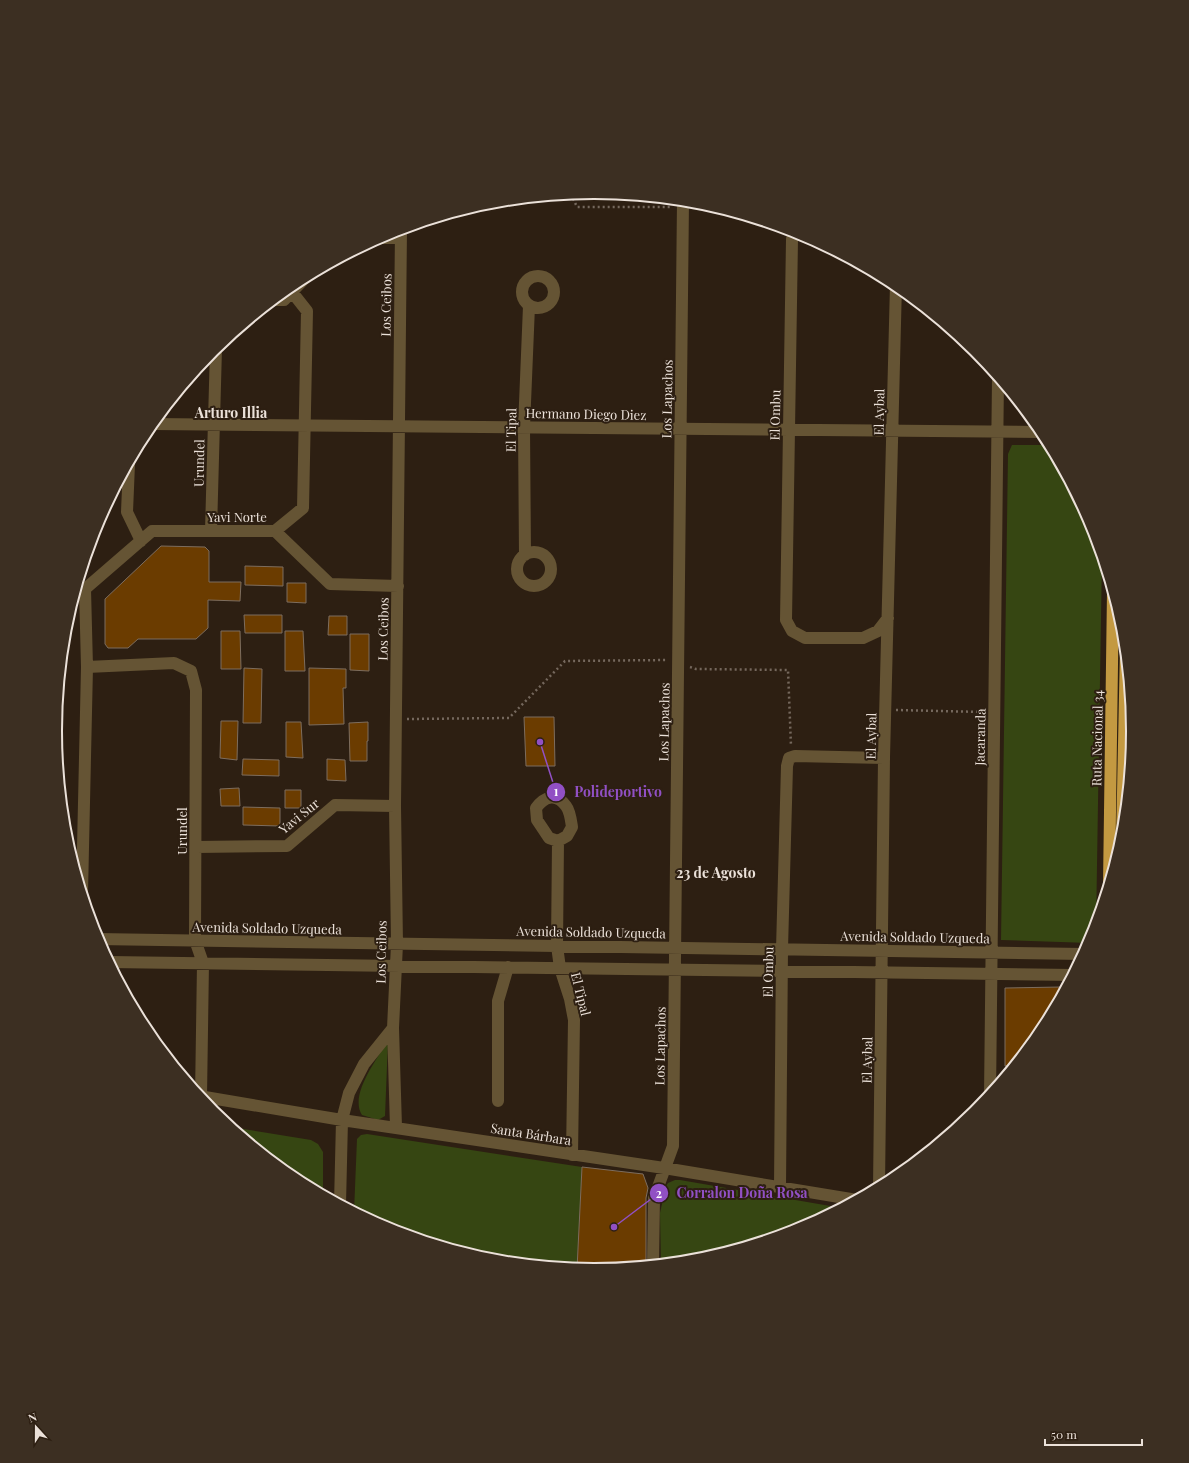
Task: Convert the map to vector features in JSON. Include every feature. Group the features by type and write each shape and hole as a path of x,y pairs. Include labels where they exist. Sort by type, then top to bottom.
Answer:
{"highway":[{"name":"Ruta Nacional 34","path":"1109,868 1113,610"},
{"name":"Ruta Nacional 34","path":"1123,792 1125,689"}],"street":[{"name":"Los Lapachos","path":"653,1260 654,1198 673,1146 681,429 679,206"},
{"name":"Los Ceibos","path":"396,1127 393,1028 396,966 395,806 401,236"},
{"name":"El Ombu","path":"793,238 788,430 786,620 792,631 805,638 863,638 878,630 888,618"},
{"path":"275,531 304,508 306,311 293,293"},
{"name":"El Aybal","path":"879,1181 884,758 896,293"},
{"name":"El Tipal","path":"525,554 524,427 530,306"},
{"name":"Urundel","path":"212,531 216,357"},
{"name":"Jacaranda","path":"990,1088 998,384"},
{"name":"Hermano Diego Diez","path":"160,424 1034,432"},
{"path":"128,475 128,512 141,541"},
{"name":"Yavi Norte","path":"82,589 152,531 275,531 330,584 398,586"},
{"path":"81,590 87,667 82,877"},
{"name":"Urundel","path":"87,667 174,663 191,671 196,690 196,940 202,963 200,1089"},
{"path":"790,758 795,756 884,758"},
{"name":"El Ombu","path":"780,1187 782,949 787,766 790,758"},
{"name":"Yavi Sur","path":"196,847 287,846 335,805 395,806"},
{"name":"El Tipal","path":"558,841 557,946 560,968 570,999 574,1020 572,1155"},
{"name":"Avenida Soldado Uzqueda","path":"105,939 1078,954"},
{"path":"115,962 1068,975"},
{"path":"498,1101 498,1002 508,967"},
{"path":"340,1199 342,1120 350,1093 364,1064 393,1028"},
{"name":"Santa Bárbara","path":"208,1097 342,1120 664,1168 850,1199"}],"path":[{"path":"574,200 577,207 666,204"},
{"path":"396,719 509,718 565,661 669,660 696,669 788,670 790,758"},
{"path":"885,710 994,712"}],"green space":[{"path":"1012,445 1043,445 1056,465 1072,496 1102,569 1096,910 1083,943 1001,940 1008,454"},
{"path":"388,1041 385,1116 378,1120 362,1115 359,1107 359,1098 366,1077"},
{"path":"239,1128 311,1140 318,1144 323,1152 323,1190 270,1154"},
{"path":"367,1134 582,1167 577,1264 525,1259 491,1254 457,1246 423,1236 354,1207 357,1139 361,1135"},
{"path":"675,1180 680,1180 834,1207 766,1236 698,1254 661,1259 660,1213 668,1183"}],"building":[{"path":"161,546 205,547 209,551 209,582 241,582 240,601 208,600 208,628 196,639 138,639 128,648 108,648 105,644 105,599"},
{"path":"245,566 283,567 283,586 245,585"},
{"path":"287,583 306,583 306,603 287,602"},
{"path":"244,615 282,615 282,633 245,633"},
{"path":"329,616 347,616 347,635 328,635"},
{"path":"221,631 240,631 241,669 221,669"},
{"path":"285,631 303,631 305,671 285,671"},
{"path":"350,634 369,634 369,671 350,670"},
{"path":"244,668 262,669 261,723 243,723"},
{"path":"309,668 346,669 346,688 343,688 344,724 309,725"},
{"path":"524,717 554,717 555,766 526,766"},
{"path":"221,721 238,721 237,760 220,758"},
{"path":"286,722 301,722 303,758 286,757"},
{"path":"368,722 367,761 350,761 349,723"},
{"path":"243,759 279,760 279,776 242,775"},
{"path":"327,759 345,760 346,781 327,780"},
{"path":"239,788 240,806 221,806 220,789"},
{"path":"285,790 301,790 301,808 285,808"},
{"path":"243,807 280,808 280,826 243,825"},
{"path":"1061,987 1056,998 1037,1027 1009,1066 1005,1066 1005,988"},
{"path":"582,1167 643,1174 648,1188 646,1198 646,1261 629,1263 577,1264"}],"place":[{"name":"Polideportivo","path":"540,742"},
{"name":"Corralon Doña Rosa","path":"614,1227"}],"district":[{"name":"Arturo Illia","path":"231,413"},
{"name":"23 de Agosto","path":"716,873"}]}
